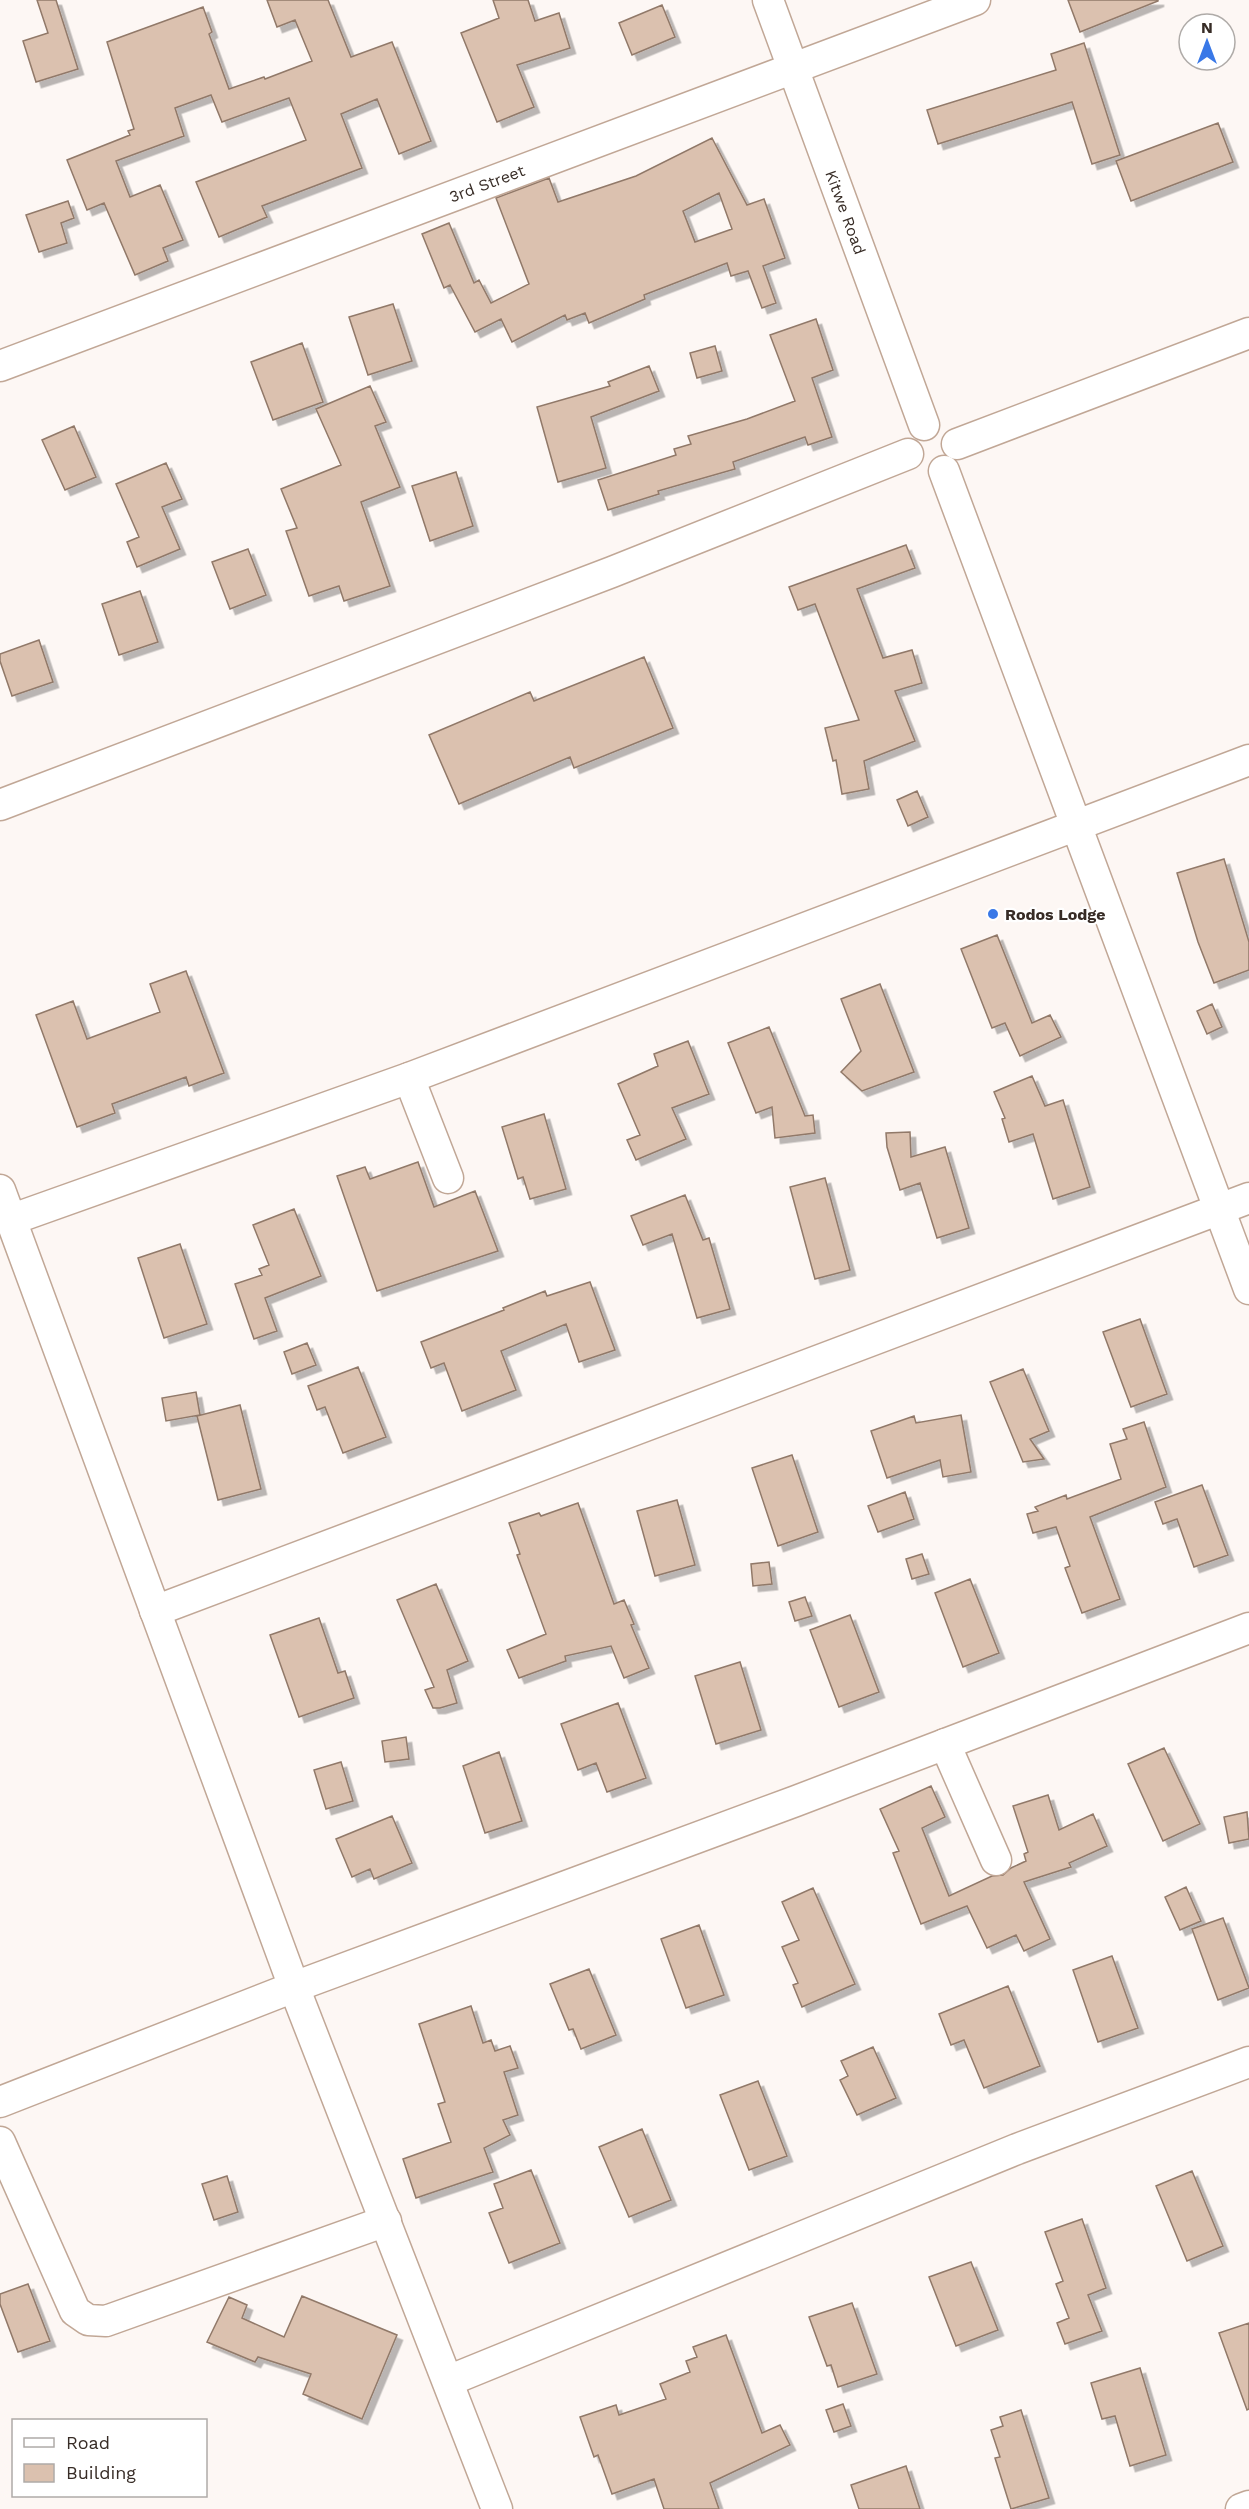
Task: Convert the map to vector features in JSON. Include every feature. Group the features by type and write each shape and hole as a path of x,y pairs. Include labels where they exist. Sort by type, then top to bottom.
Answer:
{"street":[{"name":"Kitwe Road","path":"768,0 924,425"},
{"name":"3rd Street","path":"0,366 975,0"},
{"path":"957,444 1249,333"},
{"path":"933,424 949,429 957,444 957,454 952,464 944,471 935,473 918,469 908,454 911,436 924,425 933,424"},
{"path":"0,805 612,572 908,454"},
{"path":"944,471 1024,689 1078,825 1249,1289"},
{"path":"10,1220 409,1078 1249,760"},
{"path":"409,1078 448,1178"},
{"path":"0,1190 294,1987 497,2509"},
{"path":"155,1611 1249,1198"},
{"path":"0,2102 294,1987 1249,1628"},
{"path":"945,1744 996,1860"},
{"path":"448,2381 1006,2154 1249,2062"},
{"path":"0,2142 75,2311 88,2320 105,2321 386,2221"},
{"path":"1242,2509 1249,2506"}],"building":[{"path":"37,0 56,0 78,69 36,82 23,41 48,33"},
{"path":"267,0 328,0 351,57 392,42 431,141 399,154 377,99 341,114 362,168 262,206 267,217 219,237 196,182 306,140 289,98 222,122 211,95 175,108 184,136 116,161 130,197 160,185 183,240 163,248 168,261 135,275 104,203 87,210 67,160 130,135 128,131 134,129 107,42 203,7 212,32 209,34 229,89 264,77 265,79 312,61 295,20 277,27"},
{"path":"493,0 528,0 535,21 559,13 570,48 517,65 534,107 497,122 461,33 499,18"},
{"path":"1068,0 1158,0 1158,1 1080,32"},
{"path":"662,5 675,37 632,55 619,23"},
{"path":"1084,43 1120,155 1092,164 1072,102 938,144 927,110 1056,70 1051,54"},
{"path":"1218,123 1233,162 1131,201 1116,161"},
{"path":"712,138 747,205 764,199 785,258 763,266 776,303 762,308 748,271 731,276 727,263 644,295 645,299 589,323 585,313 567,320 565,315 512,342 501,319 475,332 450,285 444,288 422,234 449,223 474,283 479,280 491,303 529,284 496,198 549,178 558,202 636,176","holes":["719,193 732,229 695,242 683,211"]},
{"path":"68,201 74,218 61,223 67,243 39,252 26,215"},
{"path":"393,304 412,361 368,375 349,317"},
{"path":"816,319 833,370 812,378 832,437 808,445 805,437 733,462 735,469 658,491 659,494 608,510 598,480 676,455 674,449 691,444 688,436 747,419 795,401 770,335"},
{"path":"302,343 323,402 273,420 251,362"},
{"path":"715,346 722,371 697,378 690,353"},
{"path":"649,366 659,391 591,417 606,468 558,482 537,407 610,386 608,382"},
{"path":"370,386 386,422 375,426 400,487 361,502 390,586 344,601 339,586 309,596 286,531 297,528 281,489 341,465 316,409"},
{"path":"74,426 96,477 65,490 42,440"},
{"path":"166,463 182,499 162,507 180,549 137,567 127,542 139,537 116,484"},
{"path":"456,472 473,526 430,541 412,486"},
{"path":"906,545 915,568 857,589 883,658 912,650 922,683 895,691 915,741 864,761 869,789 842,794 836,760 833,761 825,728 859,720 815,604 798,610 789,587"},
{"path":"248,549 266,595 230,609 212,562"},
{"path":"140,591 158,642 119,655 102,604"},
{"path":"39,640 53,682 12,696 0,661 0,654"},
{"path":"644,657 673,728 574,768 570,757 459,804 429,735 530,692 534,701"},
{"path":"917,791 928,817 908,826 897,800"},
{"path":"1224,859 1249,942 1249,970 1214,983 1198,942 1177,873"},
{"path":"997,935 1032,1023 1050,1015 1061,1037 1020,1056 1005,1023 992,1028 961,949"},
{"path":"186,971 224,1073 189,1086 186,1077 112,1104 115,1113 77,1127 36,1015 73,1001 87,1039 160,1012 150,984"},
{"path":"880,984 914,1072 862,1091 841,1072 861,1051 841,999"},
{"path":"1212,1004 1222,1027 1207,1034 1197,1011"},
{"path":"769,1027 805,1116 813,1115 815,1133 775,1138 772,1107 756,1113 728,1043"},
{"path":"688,1041 709,1094 672,1108 686,1139 636,1160 627,1140 640,1135 618,1084 658,1066 654,1054"},
{"path":"1032,1076 1045,1106 1063,1100 1090,1187 1053,1199 1033,1134 1009,1142 1002,1119 1005,1118 994,1092"},
{"path":"544,1114 566,1189 530,1199 523,1177 518,1179 502,1127"},
{"path":"910,1132 911,1157 945,1147 969,1228 937,1238 920,1183 900,1190 887,1147 886,1133"},
{"path":"418,1162 434,1207 475,1191 498,1251 377,1291 337,1176 365,1167 370,1179"},
{"path":"825,1178 850,1270 815,1279 790,1187"},
{"path":"685,1195 703,1240 709,1238 730,1309 697,1318 672,1234 643,1245 631,1216"},
{"path":"294,1209 321,1276 265,1298 277,1331 254,1339 235,1284 262,1275 259,1269 269,1265 253,1225"},
{"path":"180,1244 207,1324 164,1338 138,1258"},
{"path":"590,1282 615,1350 579,1362 566,1324 501,1351 516,1390 462,1411 444,1363 431,1368 421,1342 504,1310 503,1308 545,1291 547,1296"},
{"path":"1140,1319 1167,1394 1131,1407 1103,1332"},
{"path":"307,1343 316,1365 292,1374 284,1352"},
{"path":"358,1367 386,1437 343,1453 325,1407 317,1410 308,1386"},
{"path":"1023,1369 1049,1431 1030,1439 1044,1459 1023,1462 990,1382"},
{"path":"196,1392 200,1415 166,1421 162,1398"},
{"path":"240,1405 261,1489 218,1500 197,1416"},
{"path":"961,1415 971,1472 943,1477 940,1460 887,1478 871,1431 914,1416 916,1423"},
{"path":"1144,1422 1166,1487 1090,1517 1120,1599 1082,1613 1065,1568 1070,1566 1056,1527 1033,1533 1027,1514 1038,1511 1035,1507 1066,1495 1067,1499 1121,1479 1110,1444 1127,1439 1123,1429"},
{"path":"792,1455 818,1532 778,1546 752,1468"},
{"path":"1202,1485 1228,1555 1194,1567 1177,1519 1163,1524 1155,1502"},
{"path":"905,1492 914,1519 878,1532 868,1506"},
{"path":"677,1500 695,1565 655,1576 637,1511"},
{"path":"578,1503 614,1604 624,1600 634,1624 631,1625 649,1668 624,1678 611,1646 565,1656 566,1661 519,1678 507,1650 546,1634 517,1555 520,1554 509,1523 539,1513 541,1516"},
{"path":"922,1554 929,1574 912,1579 906,1559"},
{"path":"769,1562 772,1584 753,1586 751,1564"},
{"path":"970,1579 999,1653 963,1667 935,1593"},
{"path":"436,1584 468,1661 447,1670 457,1703 440,1708 433,1708 425,1690 434,1687 397,1600"},
{"path":"805,1597 812,1616 795,1621 789,1602"},
{"path":"850,1615 879,1692 839,1707 810,1630"},
{"path":"319,1618 338,1673 345,1671 354,1698 299,1717 270,1635"},
{"path":"740,1662 761,1730 716,1744 695,1676"},
{"path":"618,1703 646,1778 607,1792 596,1763 578,1770 561,1724"},
{"path":"406,1737 409,1759 385,1762 382,1741"},
{"path":"1164,1748 1200,1824 1163,1841 1128,1764"},
{"path":"499,1752 522,1821 485,1833 463,1766"},
{"path":"341,1762 353,1801 326,1809 314,1770"},
{"path":"931,1786 945,1817 922,1828 949,1896 992,1876 1003,1875 1011,1868 1026,1861 1024,1854 1028,1852 1013,1806 1048,1795 1059,1830 1093,1814 1107,1846 1069,1863 1071,1867 1024,1882 1050,1939 1024,1951 1016,1935 987,1948 967,1906 921,1924 893,1853 899,1851 880,1809"},
{"path":"1247,1812 1249,1839 1229,1843 1224,1817"},
{"path":"392,1816 412,1863 374,1879 370,1869 352,1877 336,1839"},
{"path":"1186,1887 1201,1921 1180,1930 1165,1897"},
{"path":"813,1888 855,1984 802,2007 793,1985 798,1983 782,1947 799,1940 782,1902"},
{"path":"1223,1918 1249,1988 1218,2000 1192,1929"},
{"path":"699,1925 724,1995 686,2008 661,1939"},
{"path":"1112,1956 1138,2028 1098,2042 1073,1970"},
{"path":"589,1969 616,2035 581,2049 573,2029 569,2030 550,1984"},
{"path":"1008,1986 1040,2066 984,2088 964,2040 951,2045 939,2014"},
{"path":"471,2006 483,2043 491,2040 495,2051 510,2046 518,2068 504,2072 518,2115 503,2120 510,2135 484,2148 493,2172 416,2198 403,2159 451,2142 438,2104 445,2102 419,2024"},
{"path":"873,2047 896,2098 857,2115 840,2080 848,2076 841,2061"},
{"path":"758,2081 787,2156 749,2170 720,2095"},
{"path":"642,2129 671,2200 629,2217 599,2147"},
{"path":"531,2170 560,2243 509,2263 489,2213 503,2208 494,2184"},
{"path":"1192,2171 1223,2246 1187,2261 1156,2186"},
{"path":"227,2176 238,2212 214,2220 202,2184"},
{"path":"1082,2219 1106,2288 1088,2295 1102,2331 1065,2344 1057,2323 1069,2318 1056,2284 1063,2281 1045,2232"},
{"path":"971,2262 998,2330 956,2346 929,2277"},
{"path":"28,2284 50,2341 18,2352 0,2304 0,2294"},
{"path":"302,2296 397,2335 362,2419 303,2394 311,2374 258,2357 255,2362 207,2342 229,2297 247,2305 242,2318 284,2337"},
{"path":"852,2303 877,2374 838,2387 831,2365 827,2366 809,2317"},
{"path":"1249,2323 1249,2409 1247,2410 1219,2333"},
{"path":"726,2335 762,2433 780,2425 790,2445 710,2483 719,2509 664,2509 654,2479 612,2494 598,2455 594,2457 580,2417 616,2405 619,2415 666,2399 660,2384 690,2372 686,2361 697,2357 693,2347"},
{"path":"1140,2368 1166,2455 1130,2466 1115,2416 1102,2419 1091,2383"},
{"path":"843,2404 851,2426 834,2432 826,2410"},
{"path":"1021,2410 1049,2498 1011,2509 995,2458 1000,2457 991,2430 1003,2426 1000,2417"},
{"path":"906,2466 920,2509 859,2509 851,2485"}],"place":[{"name":"Rodos Lodge","path":"993,914"}]}
